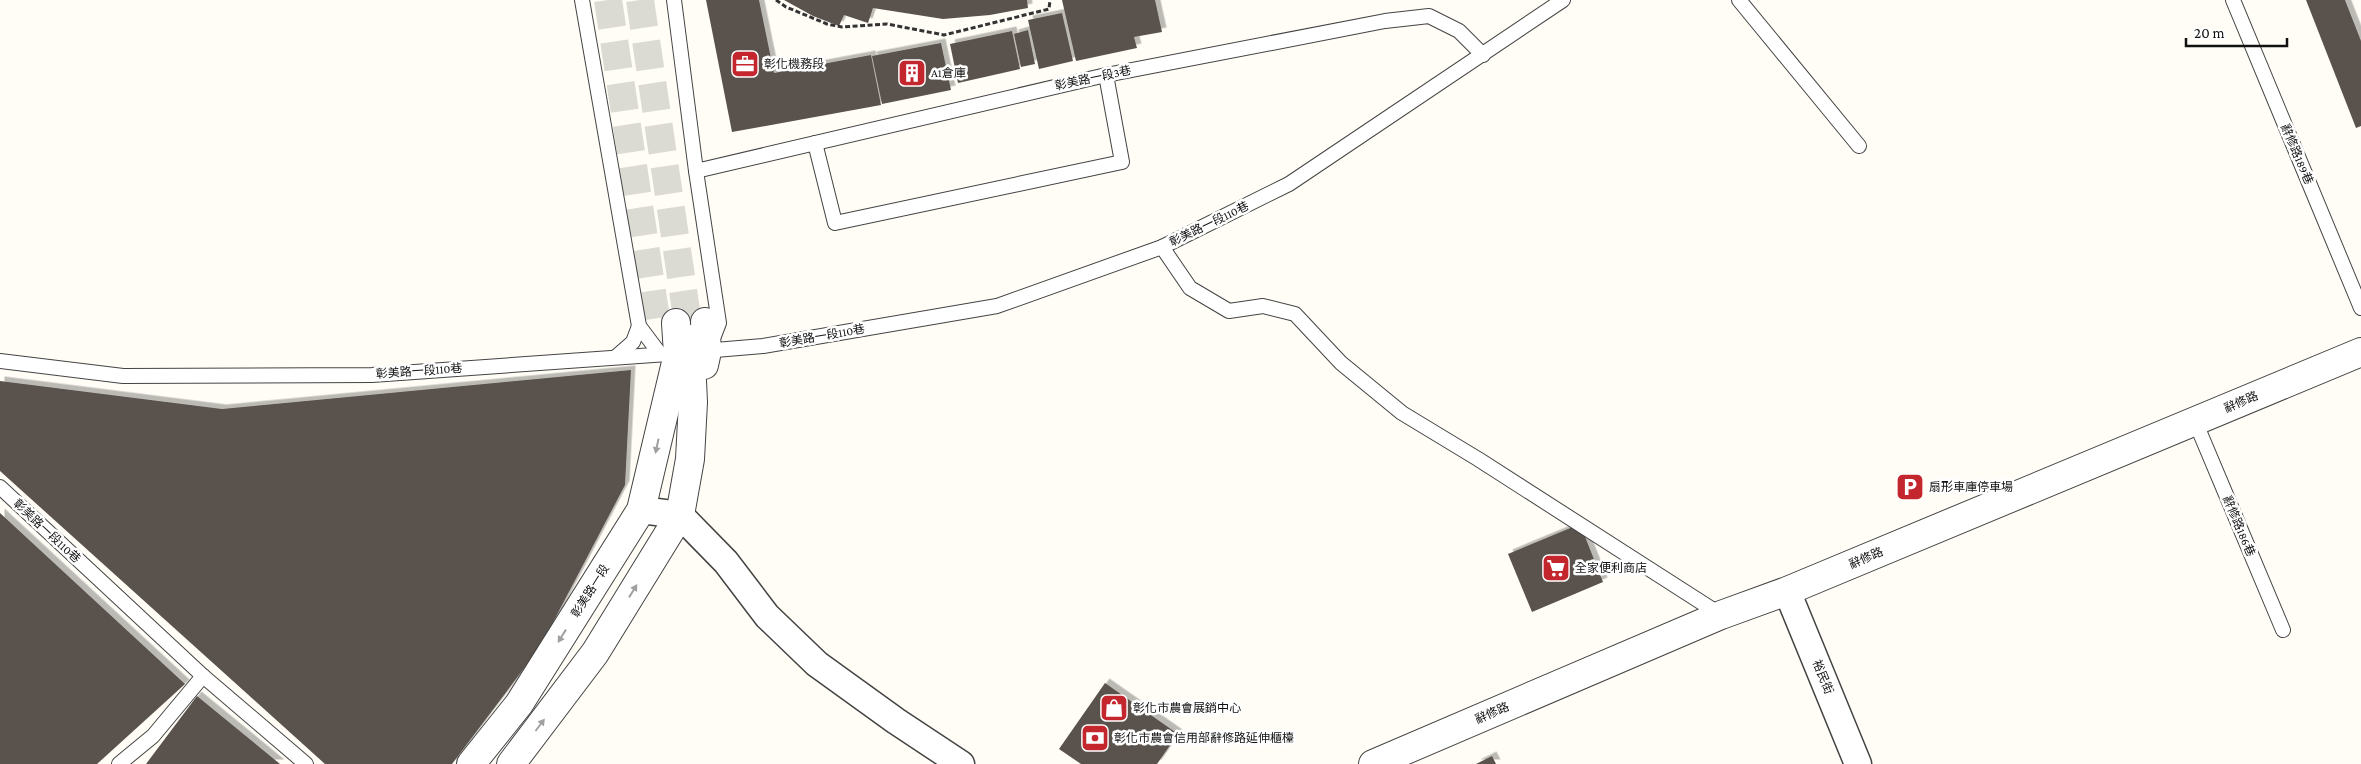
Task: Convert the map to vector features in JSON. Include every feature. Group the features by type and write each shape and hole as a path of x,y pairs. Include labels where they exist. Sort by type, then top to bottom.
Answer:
{"street":[{"name":"彰美路一段","path":"511,764 595,652 680,515 690,459 680,400 684,353 681,324"},
{"name":"彰美路一段","path":"470,764 519,704 641,510 680,400 684,353 681,324"},
{"name":"辭修路","path":"1372,764 1721,615 1787,591 2361,352"},
{"path":"641,510 680,515 726,562 767,616 817,664 896,721 962,764"},
{"name":"裕民街","path":"1787,591 1858,764"}],"lane":[{"path":"582,0 681,324"},
{"path":"674,0 696,171 681,324"},
{"name":"彰美路一段110巷","path":"0,361 123,376 372,375 763,346 996,306 1162,247 1289,184 1563,0"},
{"path":"1739,0 1859,146"},
{"name":"辭修路189巷","path":"2233,0 2361,308"},
{"name":"彰美路一段3巷","path":"696,171 1106,75 1385,21 1429,16 1459,31 1483,55"},
{"path":"815,143 835,223 1122,162 1106,75"},
{"path":"1162,247 1190,288 1229,311 1264,306 1294,314 1341,363 1402,413 1478,459 1721,615"},
{"path":"616,356 633,342 681,324 724,338 738,348"},
{"name":"辭修路186巷","path":"2195,421 2283,630"},
{"name":"彰美路一段110巷","path":"0,487 203,676 306,764"},
{"path":"119,764 153,736 203,676"}],"path":[{"path":"776,0 786,7 827,24 842,27 887,24 944,36 1049,9 1050,0"}],"building":[{"name":"彰化機務段","path":"706,0 759,0 774,73 871,55 881,105 732,132"},
{"path":"784,0 1027,0 1028,8 990,15 943,19 873,8 868,23 844,15 839,26 813,16"},
{"path":"1062,0 1155,0 1162,32 1134,37 1137,48 1076,61"},
{"path":"2306,0 2345,0 2361,41 2361,126 2356,128"},
{"path":"1062,13 1073,61 1039,69 1028,20"},
{"path":"1028,30 1035,64 1021,67 1014,34"},
{"path":"1012,31 1020,69 958,83 950,44"},
{"name":"A1倉庫","path":"941,43 951,90 882,104 872,56"},
{"path":"631,370 625,485 540,647 452,764 325,764 0,471 0,381 222,409"},
{"path":"0,513 185,684 97,764 0,764"},
{"name":"全家便利商店","path":"1580,524 1603,582 1532,612 1508,554"},
{"name":"彰化市農會展銷中心","path":"1105,683 1178,734 1157,764 1081,764 1059,749"},
{"path":"197,696 280,764 146,764"},
{"path":"1492,756 1496,764 1476,764"}],"tunnel":[{"path":"608,0 657,325"},
{"path":"640,0 688,324"}],"place":[{"name":"彰化機務段","path":"745,64"},
{"name":"A1倉庫","path":"912,73"},
{"name":"扇形車庫停車場","path":"1910,487"},
{"name":"全家便利商店","path":"1556,568"},
{"name":"彰化市農會展銷中心","path":"1114,708"},
{"name":"彰化市農會信用部辭修路延伸櫃檯","path":"1095,738"}]}
